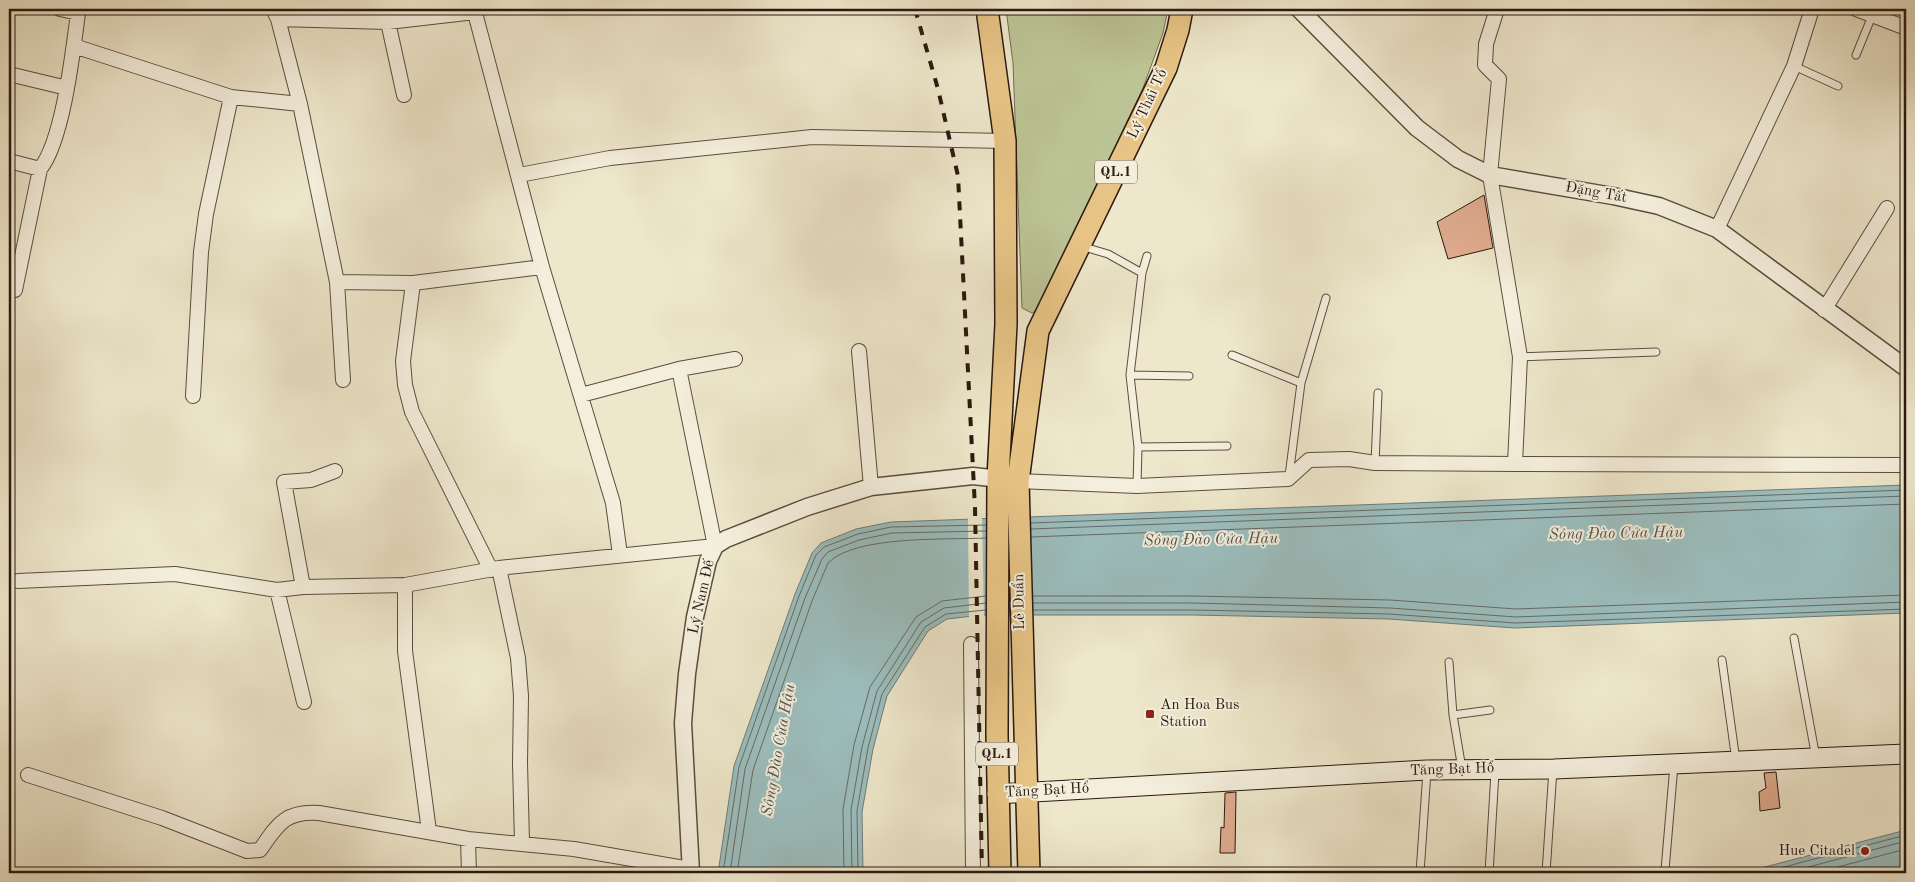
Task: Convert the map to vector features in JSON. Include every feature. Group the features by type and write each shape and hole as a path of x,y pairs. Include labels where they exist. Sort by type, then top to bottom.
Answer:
{"main road":[{"name":"QL.1","path":"987,9 1005,141 1006,324"},
{"name":"Lý Thái Tổ","path":"1038,331 1166,68 1178,30 1182,9"},
{"path":"1006,324 1038,331"},
{"name":"Lê Duẩn","path":"1006,324 1008,484 1021,636 1028,792 1029,873"},
{"name":"Lê Duẩn","path":"997,794 998,634 1008,484 1038,331"},
{"name":"Tăng Bạt Hổ","path":"997,794 1427,770 1554,769 1674,765 1906,754"},
{"name":"QL.1","path":"997,794 1000,873"}],"street":[{"path":"15,290 40,169 49,158 67,88 74,46 78,13 60,9"},
{"name":"Đặng Tất","path":"1300,9 1417,128 1458,159 1490,175 1613,196 1658,206 1717,229 1824,310 1906,368"},
{"path":"1497,9 1486,44 1485,65 1499,79 1490,175 1520,357 1515,464"},
{"path":"1717,229 1794,66 1812,9"},
{"path":"1856,9 1906,28"},
{"path":"343,380 336,282 300,104 276,14 388,22 475,10 542,267 613,503 620,555"},
{"path":"388,22 404,95"},
{"path":"74,46 231,98 300,104"},
{"path":"9,74 67,88"},
{"path":"194,396 201,252 206,214 231,98"},
{"path":"519,175 610,158 812,137 1005,141"},
{"path":"9,161 40,169"},
{"path":"1824,310 1887,208"},
{"path":"336,282 413,283 542,267"},
{"path":"413,283 403,361 405,385 412,412 495,569 518,658 521,696 522,842"},
{"path":"859,351 870,487"},
{"path":"581,395 679,369 735,358"},
{"path":"18,581 175,574 278,590 303,587 405,586 495,569 715,546 679,369"},
{"path":"1008,484 1137,486 1288,479 1309,460 1350,458 1375,462 1515,464 1906,465"},
{"path":"303,587 284,482 311,480 335,472"},
{"name":"Lý Nam Đế","path":"691,871 683,723 695,617 708,561 715,546 726,539 807,508 870,487 973,476 1008,484"},
{"path":"405,586 405,651 429,831"},
{"path":"278,590 304,702"},
{"path":"971,644 973,873"},
{"path":"28,775 162,818 246,851 260,850 281,821 292,815 305,812 429,831 468,839 522,842 691,871"},
{"path":"468,839 469,873"}],"lane":[{"path":"1856,55 1872,16"},
{"path":"1794,66 1838,86"},
{"path":"1080,246 1108,254 1142,273"},
{"path":"1137,486 1138,447 1130,375 1142,273 1147,256"},
{"path":"1288,479 1301,383 1326,298"},
{"path":"1520,357 1656,352"},
{"path":"1232,355 1301,383"},
{"path":"1130,375 1189,376"},
{"path":"1375,462 1378,393"},
{"path":"1138,447 1227,446"},
{"path":"1794,638 1816,758"},
{"path":"1722,660 1737,762"},
{"path":"1449,662 1453,715 1462,769"},
{"path":"1453,715 1490,710"},
{"path":"1665,870 1674,765"},
{"path":"1489,873 1496,769"},
{"path":"1546,873 1554,769"},
{"path":"1420,873 1427,770"}],"green space":[{"path":"1006,9 1168,9 1163,33 1143,88 1039,309 1032,313 1022,308 1013,63"}],"water":[{"name":"Sông Đào Cửa Hậu","path":"1906,485 1906,613 1515,628 1389,619 1192,615 982,615 947,619 928,631 887,696 873,749 862,812 863,873 718,873 734,766 795,594 812,553 821,543 856,529 891,522"},
{"name":"Hue Citadel","path":"1906,830 1906,873 1742,873"}],"pier":[{"path":"982,517 984,617 969,619 968,518"}],"building":[{"path":"1484,195 1493,248 1448,259 1437,222"},
{"path":"1776,772 1780,808 1760,811 1759,792 1766,788 1764,773"},
{"path":"1236,792 1235,853 1220,853 1221,827 1224,828 1225,793"}],"railway":[{"path":"915,9 938,89 958,176 975,508 982,873"}],"place":[{"name":"An Hoa Bus Station","path":"1150,714"},
{"name":"Hue Citadel","path":"1865,851"}]}
